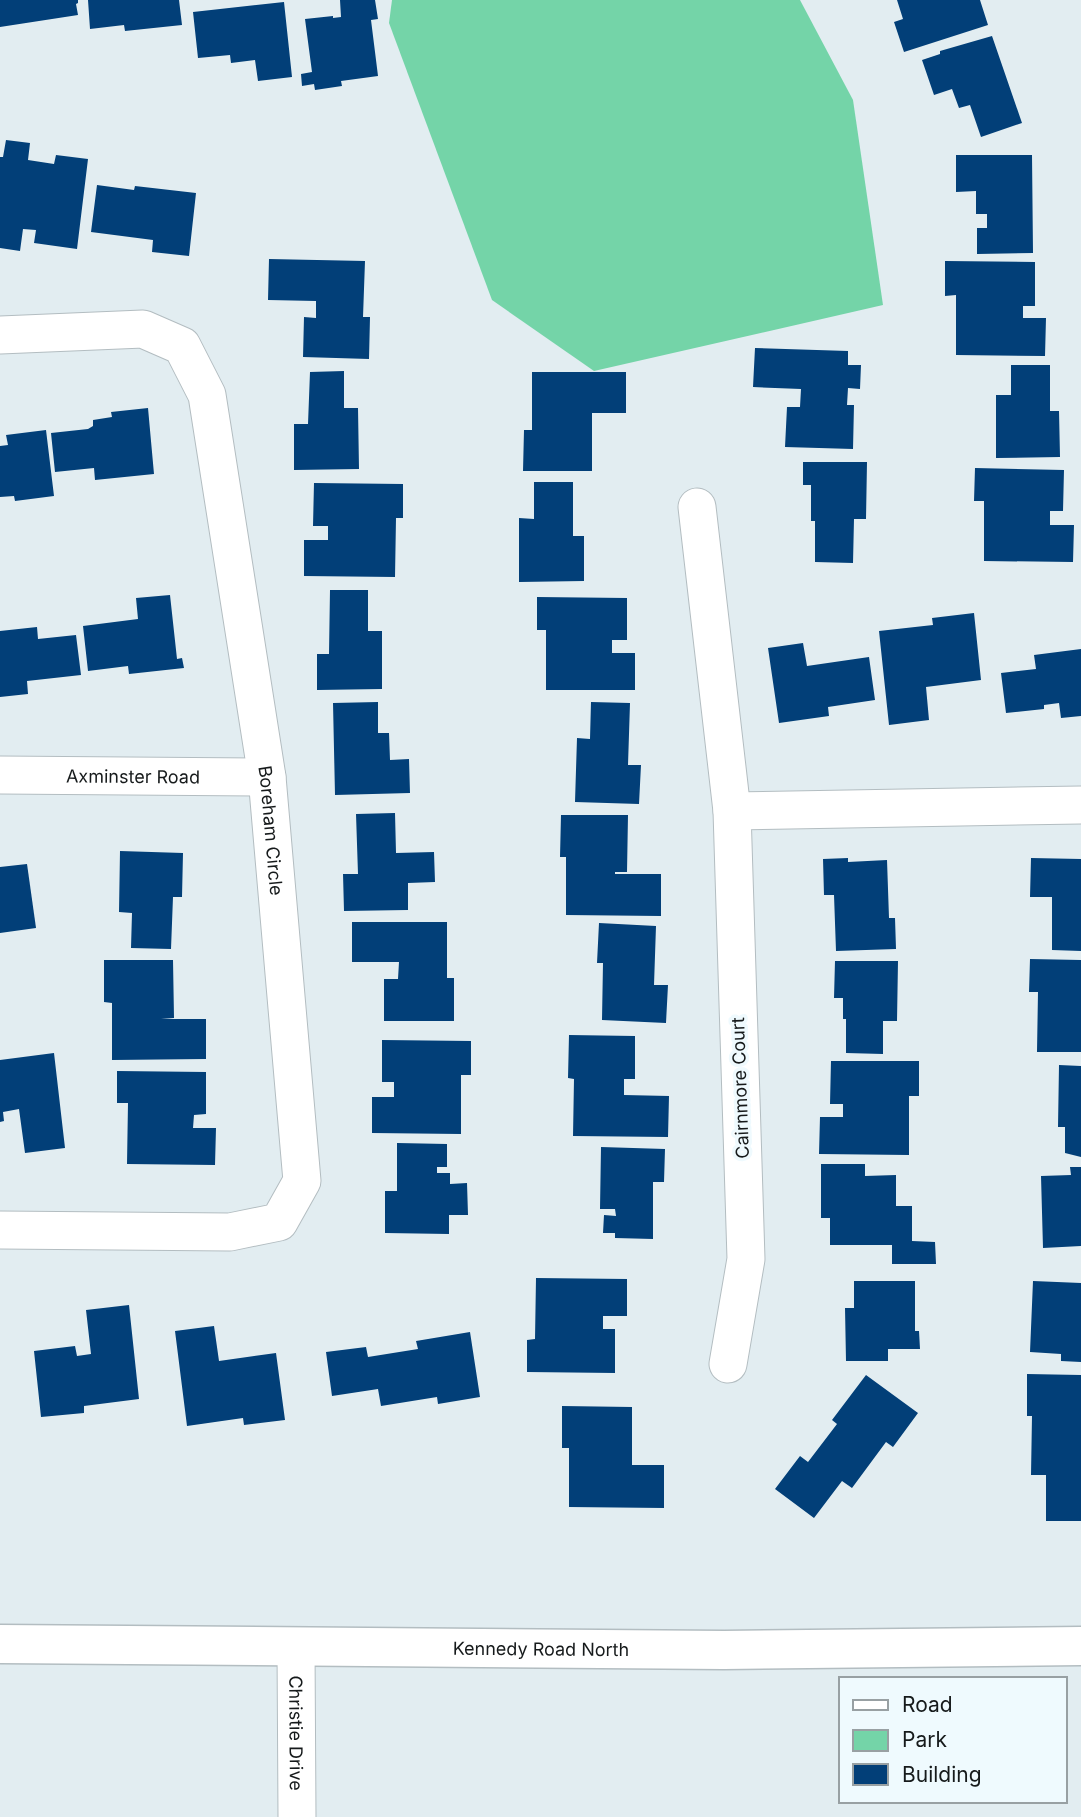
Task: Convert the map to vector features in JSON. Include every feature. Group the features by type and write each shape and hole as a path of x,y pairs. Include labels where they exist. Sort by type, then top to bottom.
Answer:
{"main road":[{"name":"Kennedy Road North","path":"0,1644 724,1650 1081,1646"}],"street":[{"name":"Boreham Circle","path":"0,335 143,330 182,346 207,395 267,777 302,1181 279,1222 230,1232 0,1230"},
{"name":"Cairnmore Court","path":"697,507 732,811 746,1259 729,1364"},
{"name":"Axminster Road","path":"0,775 267,777"},
{"path":"732,811 1081,805"},
{"name":"Christie Drive","path":"296,1647 297,1817"}],"green space":[{"path":"392,0 800,0 853,100 883,305 594,371 492,300 389,23"}],"building":[{"path":"0,0 78,0 78,15 0,27"},
{"path":"88,0 179,0 182,25 125,31 124,25 90,29"},
{"path":"340,0 375,0 378,19 371,20 378,76 341,81 342,86 315,90 314,84 302,86 301,74 312,72 305,19 341,17"},
{"path":"897,0 980,0 988,25 904,52 894,22 903,19"},
{"path":"284,2 292,77 258,81 255,60 231,63 230,55 198,58 193,12"},
{"path":"992,36 1022,123 981,137 970,105 959,108 952,89 934,95 922,60 940,54 940,51"},
{"path":"6,140 30,143 28,160 54,164 56,155 88,159 77,249 34,243 36,230 23,229 20,251 0,248 0,157 3,157"},
{"path":"956,155 1032,155 1033,253 977,254 977,228 987,228 987,214 976,214 976,191 956,192"},
{"path":"97,185 196,193 189,256 152,252 153,240 91,232"},
{"path":"269,259 365,261 363,317 370,317 369,359 303,357 304,317 316,318 316,301 268,300"},
{"path":"945,261 1035,262 1035,306 1023,306 1023,318 1046,318 1045,356 956,355 956,295 945,296"},
{"path":"755,348 848,351 848,365 861,365 860,389 848,388 847,405 854,405 853,449 785,447 787,407 800,407 801,389 753,387"},
{"path":"1011,365 1050,365 1050,411 1059,411 1060,457 996,458 996,395 1011,395"},
{"path":"344,371 344,408 358,408 359,469 294,470 294,424 308,424 310,372"},
{"path":"532,372 626,372 626,413 592,413 592,471 523,471 524,430 532,430"},
{"path":"148,408 154,474 95,480 94,468 55,472 51,433 88,429 93,426 93,420 112,417 111,412"},
{"path":"46,430 54,496 15,501 14,496 0,497 0,446 8,445 6,435"},
{"path":"803,462 867,462 866,519 854,519 853,563 815,562 815,521 811,521 811,485 803,485"},
{"path":"975,468 1064,470 1063,511 1050,511 1050,525 1074,525 1073,562 984,561 984,501 974,501"},
{"path":"534,482 573,482 573,536 584,536 584,581 519,582 519,518 534,519"},
{"path":"314,483 403,484 403,518 396,518 395,577 304,576 304,540 328,540 328,526 313,526"},
{"path":"330,590 368,590 368,631 382,631 382,689 317,690 317,654 329,654"},
{"path":"170,595 177,659 182,658 184,668 129,674 128,666 88,671 83,626 138,619 136,598"},
{"path":"537,597 627,598 627,640 612,640 612,653 635,653 635,690 546,690 546,630 537,630"},
{"path":"974,613 981,680 926,687 929,720 889,725 879,631 933,625 932,618"},
{"path":"37,627 38,639 76,635 81,675 27,681 28,694 0,697 0,631"},
{"path":"803,643 807,666 869,657 875,700 828,707 829,716 779,723 768,648"},
{"path":"1081,649 1081,716 1061,718 1059,703 1044,705 1044,709 1006,713 1001,673 1036,669 1034,655"},
{"path":"378,702 378,733 389,733 390,760 409,759 410,793 335,795 333,703"},
{"path":"591,702 630,703 628,765 641,765 639,804 575,802 577,738 590,739"},
{"path":"395,813 396,853 434,852 435,882 408,883 408,910 344,911 343,874 358,874 356,814"},
{"path":"561,815 628,815 627,872 615,874 661,874 661,916 566,915 566,857 560,857"},
{"path":"120,851 183,853 182,897 173,897 171,949 131,948 132,913 119,912"},
{"path":"848,858 848,862 887,860 889,918 895,918 896,949 836,951 834,895 824,895 823,859"},
{"path":"1031,858 1081,859 1081,951 1052,950 1052,897 1030,897"},
{"path":"27,864 36,928 0,933 0,867"},
{"path":"352,922 447,922 447,978 454,978 454,1021 384,1021 384,979 398,979 399,962 352,962"},
{"path":"599,923 656,926 654,985 668,985 666,1023 602,1020 603,963 597,963"},
{"path":"1030,959 1081,960 1081,1052 1037,1052 1038,992 1029,992"},
{"path":"104,960 173,960 174,1018 161,1019 206,1019 206,1059 112,1060 112,1003 104,1002"},
{"path":"835,961 898,961 897,1021 883,1021 883,1054 846,1053 843,998 834,998"},
{"path":"569,1035 635,1036 635,1079 624,1079 624,1095 669,1096 668,1137 573,1136 574,1079 568,1078"},
{"path":"382,1040 471,1041 471,1075 461,1075 461,1134 372,1133 372,1097 394,1097 394,1082 382,1082"},
{"path":"54,1053 65,1148 25,1153 19,1109 3,1112 4,1121 0,1122 0,1060"},
{"path":"831,1061 919,1061 919,1096 909,1096 909,1155 819,1154 820,1117 843,1117 843,1104 830,1104"},
{"path":"1059,1065 1081,1066 1081,1157 1065,1153 1065,1127 1058,1127"},
{"path":"117,1071 206,1072 206,1114 194,1115 193,1128 216,1128 215,1165 127,1164 128,1103 117,1103"},
{"path":"397,1143 447,1144 447,1167 437,1167 437,1173 450,1173 450,1184 467,1183 468,1215 449,1215 449,1234 385,1233 385,1191 397,1191"},
{"path":"601,1147 665,1149 664,1182 653,1182 653,1239 615,1238 615,1233 603,1233 604,1215 616,1216 615,1209 600,1209"},
{"path":"821,1164 865,1164 865,1176 896,1175 896,1206 912,1206 912,1241 935,1242 936,1264 892,1264 892,1245 830,1245 830,1218 821,1218"},
{"path":"1070,1167 1081,1167 1081,1246 1043,1248 1041,1176 1071,1175"},
{"path":"536,1278 627,1279 627,1316 603,1316 603,1329 615,1329 615,1373 527,1372 527,1340 535,1339"},
{"path":"854,1281 915,1281 915,1331 919,1331 920,1349 888,1349 888,1361 846,1361 845,1308 854,1308"},
{"path":"1033,1281 1081,1283 1081,1362 1061,1361 1061,1354 1030,1352"},
{"path":"129,1305 139,1399 84,1406 84,1413 41,1417 34,1351 75,1346 77,1356 91,1354 86,1310"},
{"path":"214,1326 219,1361 276,1353 285,1420 244,1425 243,1418 187,1426 175,1331"},
{"path":"470,1332 480,1397 438,1404 437,1397 381,1406 378,1389 332,1396 326,1352 366,1347 368,1357 418,1349 416,1341"},
{"path":"1027,1374 1081,1375 1081,1521 1046,1521 1046,1475 1031,1475 1032,1416 1027,1416"},
{"path":"866,1375 918,1413 893,1447 886,1442 852,1488 842,1481 814,1518 775,1489 800,1456 808,1462 837,1424 832,1420"},
{"path":"562,1406 632,1407 632,1465 664,1465 664,1508 569,1507 569,1448 562,1448"}]}
